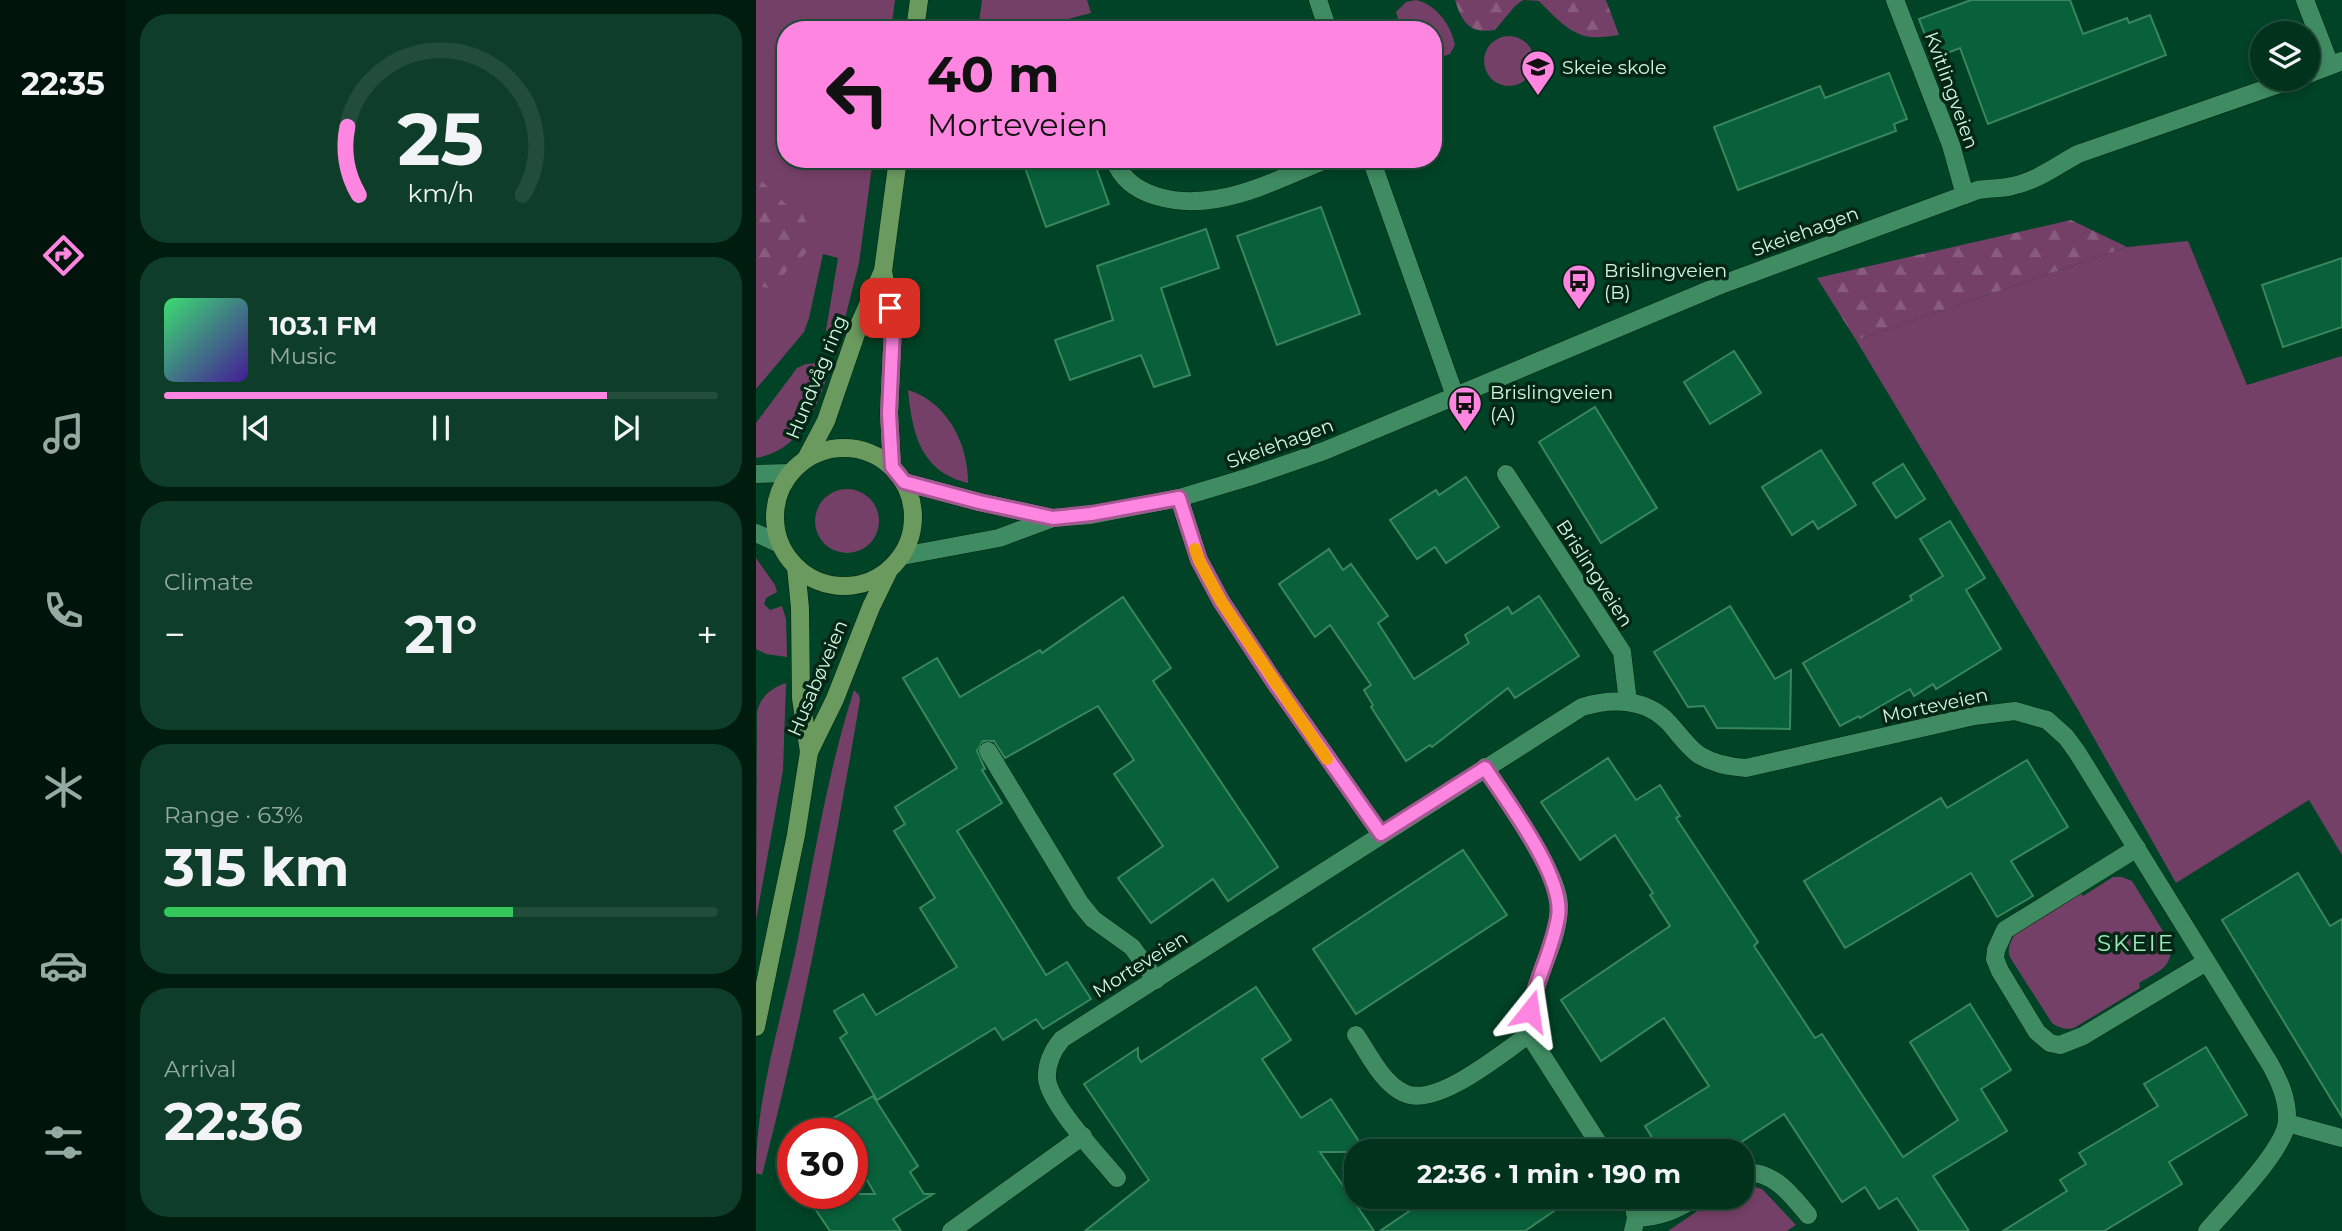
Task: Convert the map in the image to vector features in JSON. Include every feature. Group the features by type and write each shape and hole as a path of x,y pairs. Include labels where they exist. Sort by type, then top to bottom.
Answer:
{"main road":[{"path":"916,21 919,0"},
{"name":"Hundvåg ring","path":"806,459 825,421 859,325 883,271 897,168"},
{"name":"Hundvåg ring","path":"883,271 893,327 889,413 892,467"},
{"path":"841,448 860,450 877,456 892,467 904,482 912,500 914,519 902,556 889,570 876,580 859,586 842,587 809,578 796,567 780,544 775,530 775,515 782,486 790,473 806,459 823,451 841,448"},
{"name":"Husabøveien","path":"796,567 800,608 801,698 809,752"},
{"name":"Husabøveien","path":"809,752 835,699 871,607 889,570"},
{"path":"756,1027 796,835 809,752"}],"street":[{"path":"1318,0 1325,21"},
{"name":"Kvitlingveien","path":"1895,0 1951,145 1965,195"},
{"path":"2305,0 2336,63"},
{"name":"Skeiehagen","path":"902,556 999,538 1053,518 1179,498 1324,451 1723,284 1979,190 2012,186 2027,181 2046,174 2078,154 2259,91"},
{"path":"1119,168 1125,178 1145,193 1191,201 1217,199 1240,193 1305,168"},
{"path":"1374,168 1455,396"},
{"path":"756,474 790,473"},
{"name":"Brislingveien","path":"1506,474 1622,652 1628,702"},
{"name":"Skeiehagen","path":"904,482 1053,518"},
{"path":"1179,498 1199,560 1214,590 1275,683 1381,834"},
{"path":"756,533 780,544"},
{"name":"Morteveien","path":"1117,1178 1049,1088 1049,1058 1062,1039 1485,768 1582,707 1597,702 1639,704 1658,713 1690,748 1707,759 1730,767 1746,768 1995,713 2015,711 2038,716 2055,726 2072,745 2278,1078 2285,1097 2287,1123"},
{"path":"988,751 1080,903 1093,919 1132,947 1156,980"},
{"path":"1485,768 1550,873 1559,901 1555,928 1532,996 1531,1033 1535,1044 1596,1139"},
{"path":"2137,848 2005,930 1995,958 2000,971 2037,1032 2050,1043 2060,1045 2083,1036 2206,962"},
{"path":"1356,1035 1392,1084 1406,1094 1426,1095 1443,1091 1531,1033"},
{"path":"2207,1231 2270,1157 2281,1141 2287,1123 2342,1138"},
{"path":"951,1231 1083,1136"},
{"path":"1754,1173 1787,1189 1808,1215"},
{"path":"1635,1225 1675,1209"}],"green space":[{"path":"756,0 895,0 892,21 777,21 777,168 872,168 859,263 839,342 826,330 838,258 823,254 804,332 756,389"},
{"path":"982,0 1087,0 1091,13 1060,21 979,21"},
{"path":"1416,0 1437,11 1450,30 1455,45 1450,54 1442,57 1442,21 1398,21 1396,12 1406,2"},
{"path":"1455,0 1523,0 1495,30 1486,31 1473,28 1464,21"},
{"path":"1523,0 1606,0 1619,35 1582,35 1562,23 1539,1"},
{"path":"1509,36 1526,44 1534,61 1526,78 1509,86 1492,78 1484,61 1492,44"},
{"path":"756,176 787,205 803,214 810,232 810,250 790,266 774,289 756,286"},
{"path":"2071,220 2127,247 1856,340 1817,278"},
{"path":"2188,241 2247,385 2342,356 2342,855 2309,800 2176,883 2077,708 1856,340 2127,247"},
{"path":"818,363 831,365 806,423 786,446 756,458 756,423 797,368"},
{"path":"908,390 934,404 953,426 964,453 968,483 952,478 929,460 916,435"},
{"path":"841,489 853,489 870,498 877,509 877,533 870,544 853,553 841,553 829,548 820,539 815,527 815,515 820,503 829,494"},
{"path":"756,558 777,592 766,598 764,604 770,610 782,606 786,619 787,657 766,654 756,649"},
{"path":"786,683 783,770 756,920 757,712 767,693"},
{"path":"854,690 860,700 828,879 791,1057 762,1175 756,1173 764,1090 828,789"},
{"path":"2113,877 2132,881 2171,944 2169,959 2158,972 2139,983 2140,988 2074,1028 2060,1027 2052,1023 2011,959 2010,943 2015,934 2080,892 2083,896"},
{"path":"1754,1187 1762,1189 1796,1225 1787,1231 1668,1231 1700,1209 1754,1209"}],"building":[{"path":"1971,0 2070,0 2083,34 2127,18 2129,23 2150,15 2166,55 1988,124 1960,48 1934,58 1919,19"},
{"path":"1889,73 1907,119 1894,124 1896,131 1738,190 1714,127 1820,86 1825,98"},
{"path":"1025,168 1096,168 1109,204 1046,227"},
{"path":"1321,207 1360,314 1277,345 1237,236"},
{"path":"1206,229 1219,268 1161,288 1190,375 1154,387 1141,355 1070,380 1055,340 1113,320 1097,266"},
{"path":"2342,258 2342,327 2283,347 2262,285"},
{"path":"1734,351 1761,393 1710,424 1684,382"},
{"path":"1595,407 1657,508 1601,543 1539,442"},
{"path":"1821,450 1856,505 1818,529 1813,521 1792,535 1762,487"},
{"path":"1903,464 1925,499 1896,518 1873,483"},
{"path":"1466,477 1499,527 1446,563 1435,547 1417,559 1390,520 1436,490 1439,495"},
{"path":"1950,521 1985,578 1966,590 2001,649 1936,689 1933,684 1914,696 1910,689 1860,718 1859,716 1840,726 1803,663 1912,600 1910,596 1943,576 1920,539"},
{"path":"1329,549 1343,570 1351,564 1388,616 1378,623 1414,679 1469,643 1465,635 1508,607 1512,614 1539,596 1579,656 1515,698 1508,688 1432,747 1430,745 1406,761 1371,707 1373,705 1364,690 1371,685 1330,625 1315,637 1279,584"},
{"path":"1123,597 1171,668 1153,681 1278,867 1228,901 1213,879 1151,923 1118,878 1163,846 1114,774 1134,760 1098,706 1005,758 994,741 983,741 977,751 985,769 982,770 1002,803 957,831 1046,975 1067,962 1091,999 1043,1029 1036,1019 1003,1040 995,1028 877,1100 840,1038 847,1033 834,1011 863,994 876,1015 957,967 920,908 935,898 894,831 905,824 895,807 957,768 903,678 937,658 960,697 1040,650 1042,653"},
{"path":"1730,606 1775,679 1791,670 1790,729 1717,728 1704,706 1688,707 1654,652"},
{"path":"1608,758 1636,800 1660,785 1680,816 1676,818 1758,942 1754,946 1815,1038 1822,1034 1903,1157 1958,1120 1910,1042 1970,1004 2011,1070 1981,1089 2007,1131 1933,1176 1969,1231 1919,1231 1897,1198 1879,1209 1865,1187 1842,1202 1784,1114 1746,1139 1653,1139 1645,1126 1709,1086 1664,1018 1601,1061 1561,1000 1670,926 1650,895 1653,893 1615,835 1580,860 1541,802"},
{"path":"2027,760 2068,827 2011,861 2033,896 1997,917 1971,873 1845,948 1804,881 1941,798 1947,808"},
{"path":"1463,850 1507,915 1356,1014 1313,949"},
{"path":"2298,873 2330,926 2342,919 2342,1117 2222,920"},
{"path":"1256,987 1291,1040 1262,1059 1301,1118 1331,1099 1357,1139 1344,1139 1344,1152 1320,1152 1344,1187 1344,1209 1359,1209 1374,1231 1085,1231 1149,1180 1084,1084 1138,1048 1141,1062"},
{"path":"2206,1047 2247,1115 2169,1162 2182,1184 2104,1231 2003,1231 2067,1191 2060,1180 2086,1164 2079,1153 2158,1106 2144,1084"},
{"path":"873,1096 918,1166 910,1172 924,1194 933,1194 893,1219 901,1231 830,1231 815,1209 868,1209 868,1194 875,1194 868,1182 868,1118 834,1118"},
{"path":"1412,1209 1554,1211 1525,1231 1380,1231"}],"slow traffic":[{"path":"1195,549 1208,580 1221,601 1327,759"}],"place":[{"name":"Skeie skole","path":"1538,97"},
{"name":"Brislingveien (B)","path":"1579,311"},
{"name":"Brislingveien (A)","path":"1465,433"}],"district":[{"name":"SKEIE","path":"2136,943"}],"route":[{"path":"890,308 893,327 889,413 892,467 904,482 1053,518 1179,498 1208,580 1275,683 1381,834 1485,768 1550,873 1559,901 1555,928 1532,996 1530,1011"}]}
